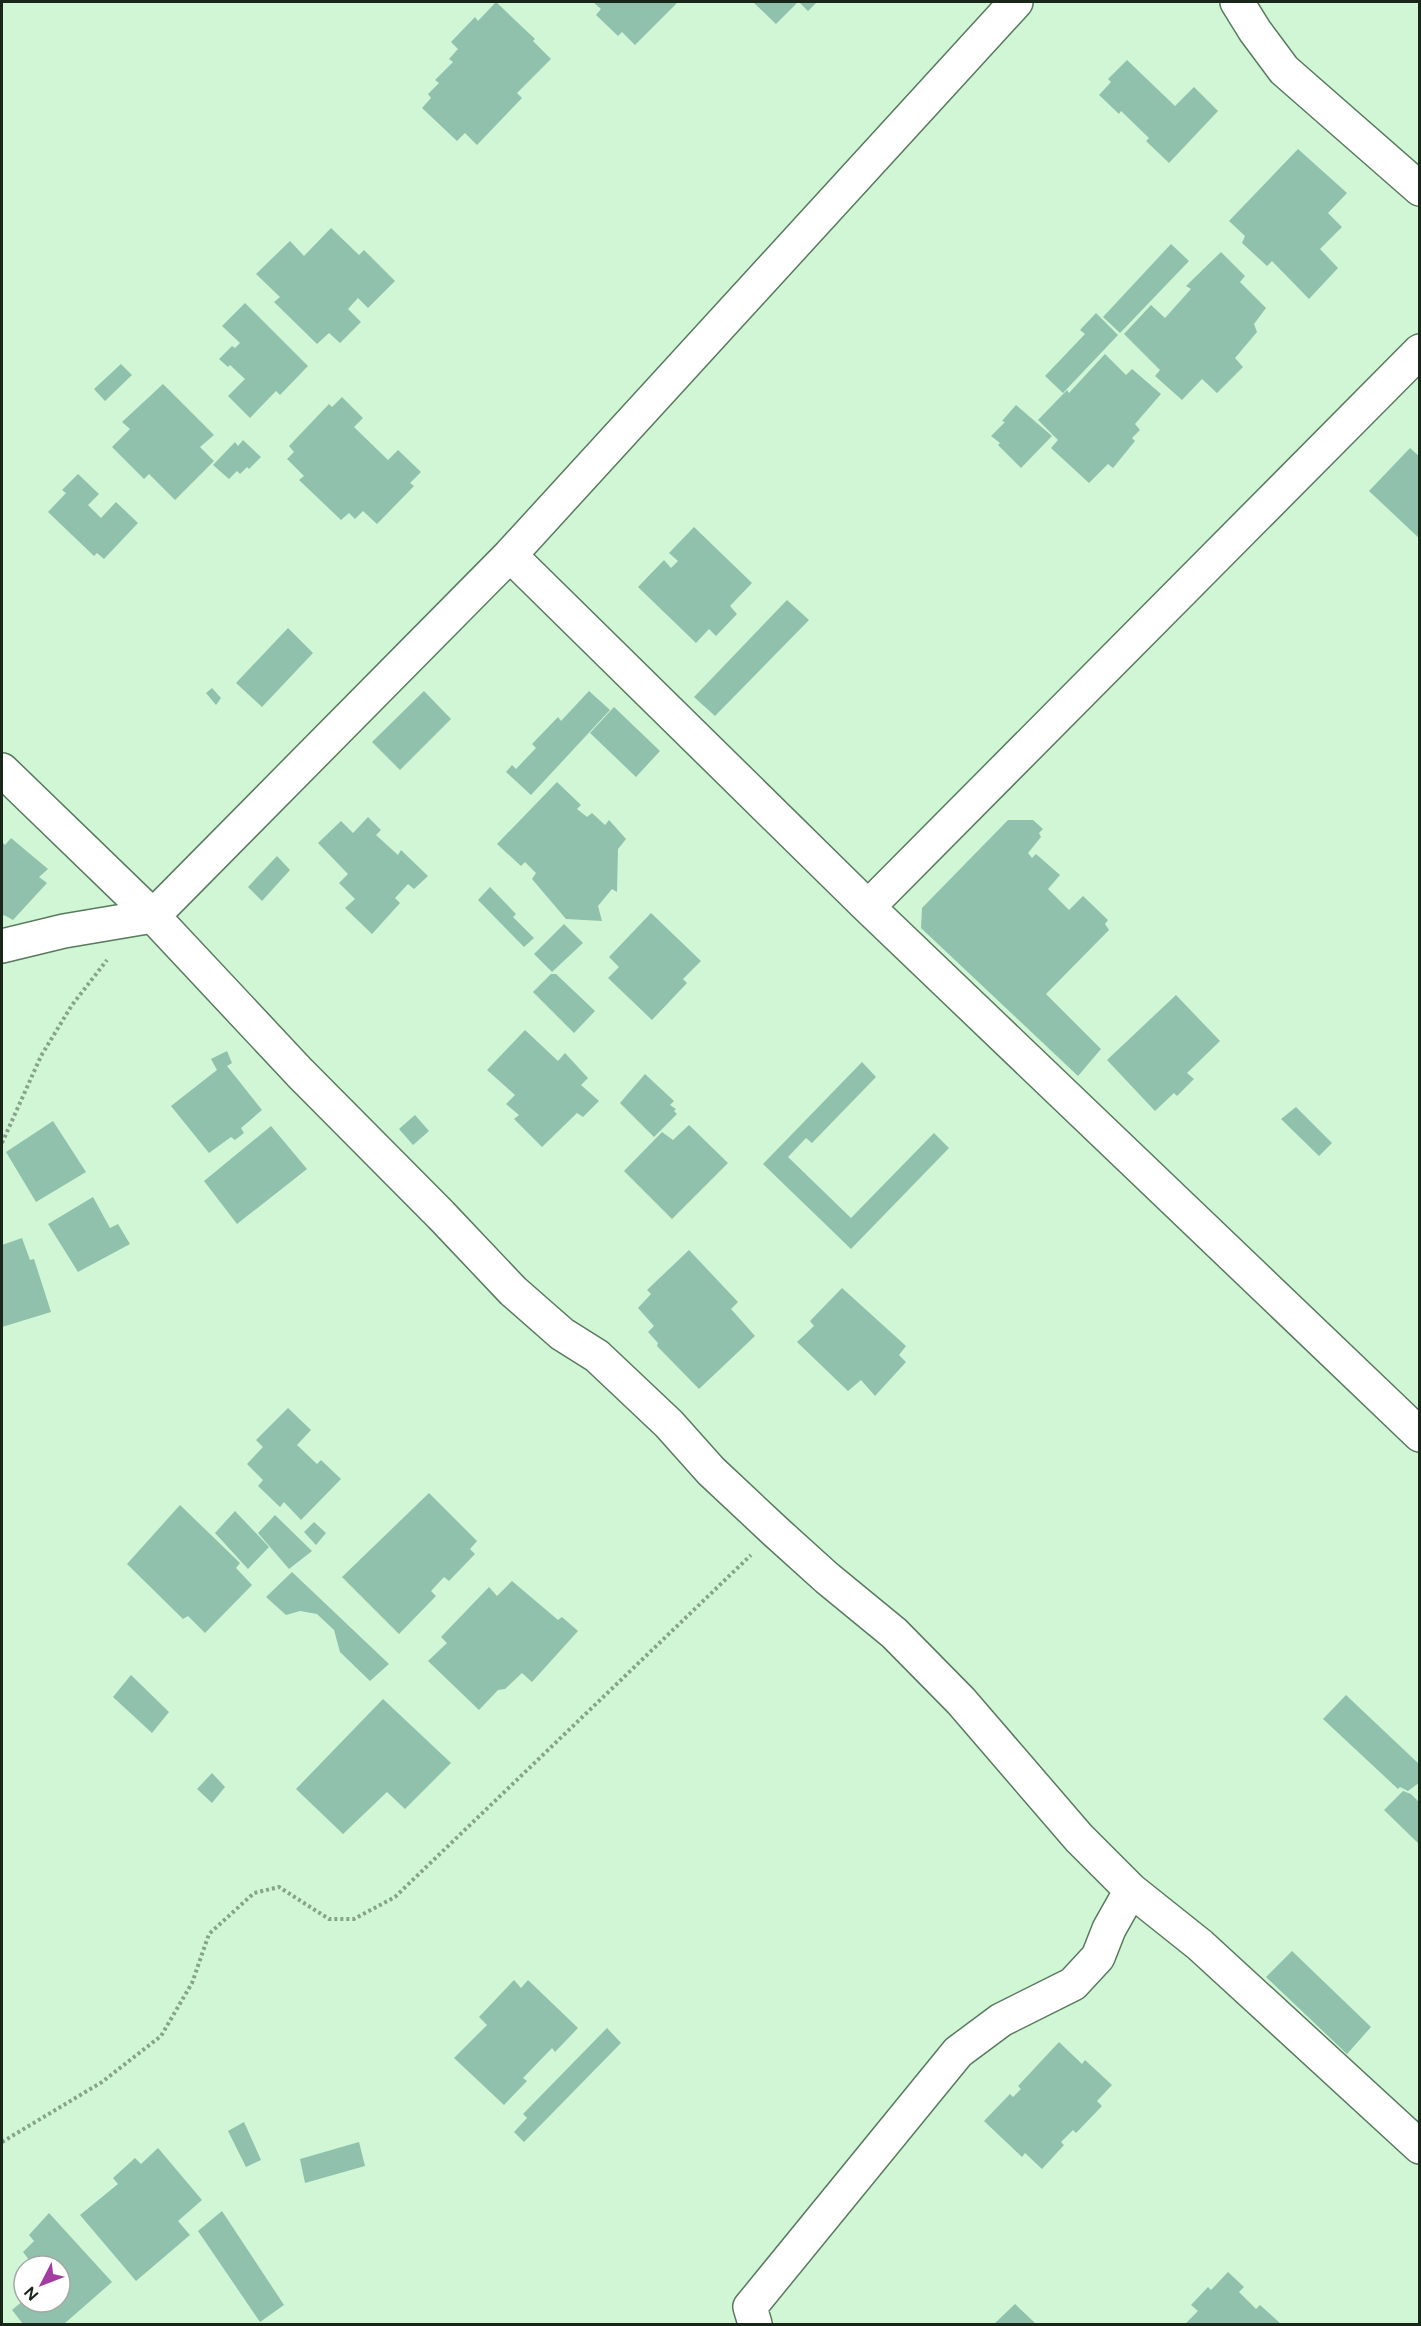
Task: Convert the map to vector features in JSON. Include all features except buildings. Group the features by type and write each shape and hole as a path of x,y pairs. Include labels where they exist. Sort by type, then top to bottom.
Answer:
{"street":[{"path":"2,946 64,930 153,916 510,555 1016,2"},
{"path":"1237,2 1284,70 1419,189"},
{"path":"868,907 1419,351"},
{"path":"510,555 868,907 1419,1435"},
{"path":"2,770 153,916 300,1073 513,1291 562,1334 604,1362 669,1424 711,1471 775,1532 894,1633 961,1701 1079,1838 1131,1890 1200,1945 1419,2146"},
{"path":"755,2325 750,2307 958,2052 1001,2020 1073,1984 1098,1957 1109,1929 1131,1890"}],"path":[{"path":"2,1143 41,1056 72,1005 114,952"},
{"path":"2,2142 102,2082 160,2036 192,1983 209,1934 254,1893 279,1887 329,1919 354,1919 395,1897 775,1532"}]}
